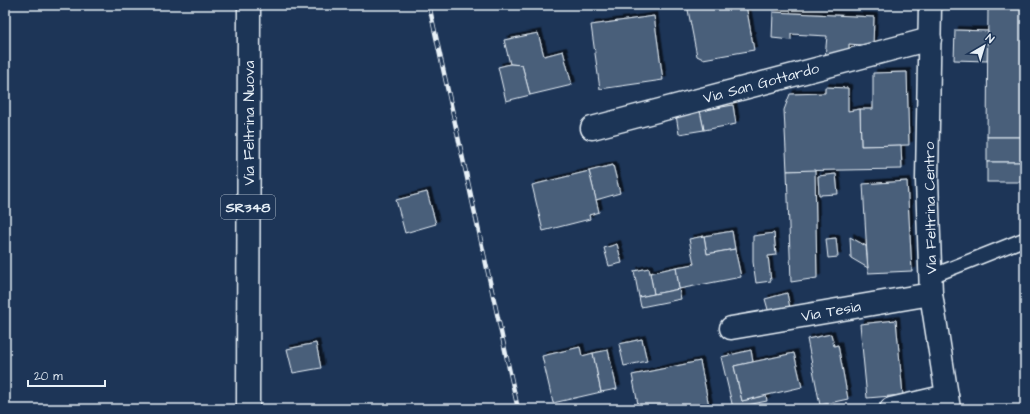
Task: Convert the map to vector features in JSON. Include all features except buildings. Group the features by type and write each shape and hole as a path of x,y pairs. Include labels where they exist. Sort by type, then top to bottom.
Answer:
{"main road":[{"name":"Via Feltrina Nuova","path":"248,409 249,5"},
{"name":"Via Feltrina Centro","path":"930,5 927,180 932,285 948,402"},
{"name":"Via San Gottardo","path":"592,128 930,39"},
{"name":"Via Tesia","path":"731,328 932,285"},
{"path":"891,409 948,402"}],"lane":[{"path":"932,285 1025,239"}],"railway":[{"path":"429,5 518,409"}]}
